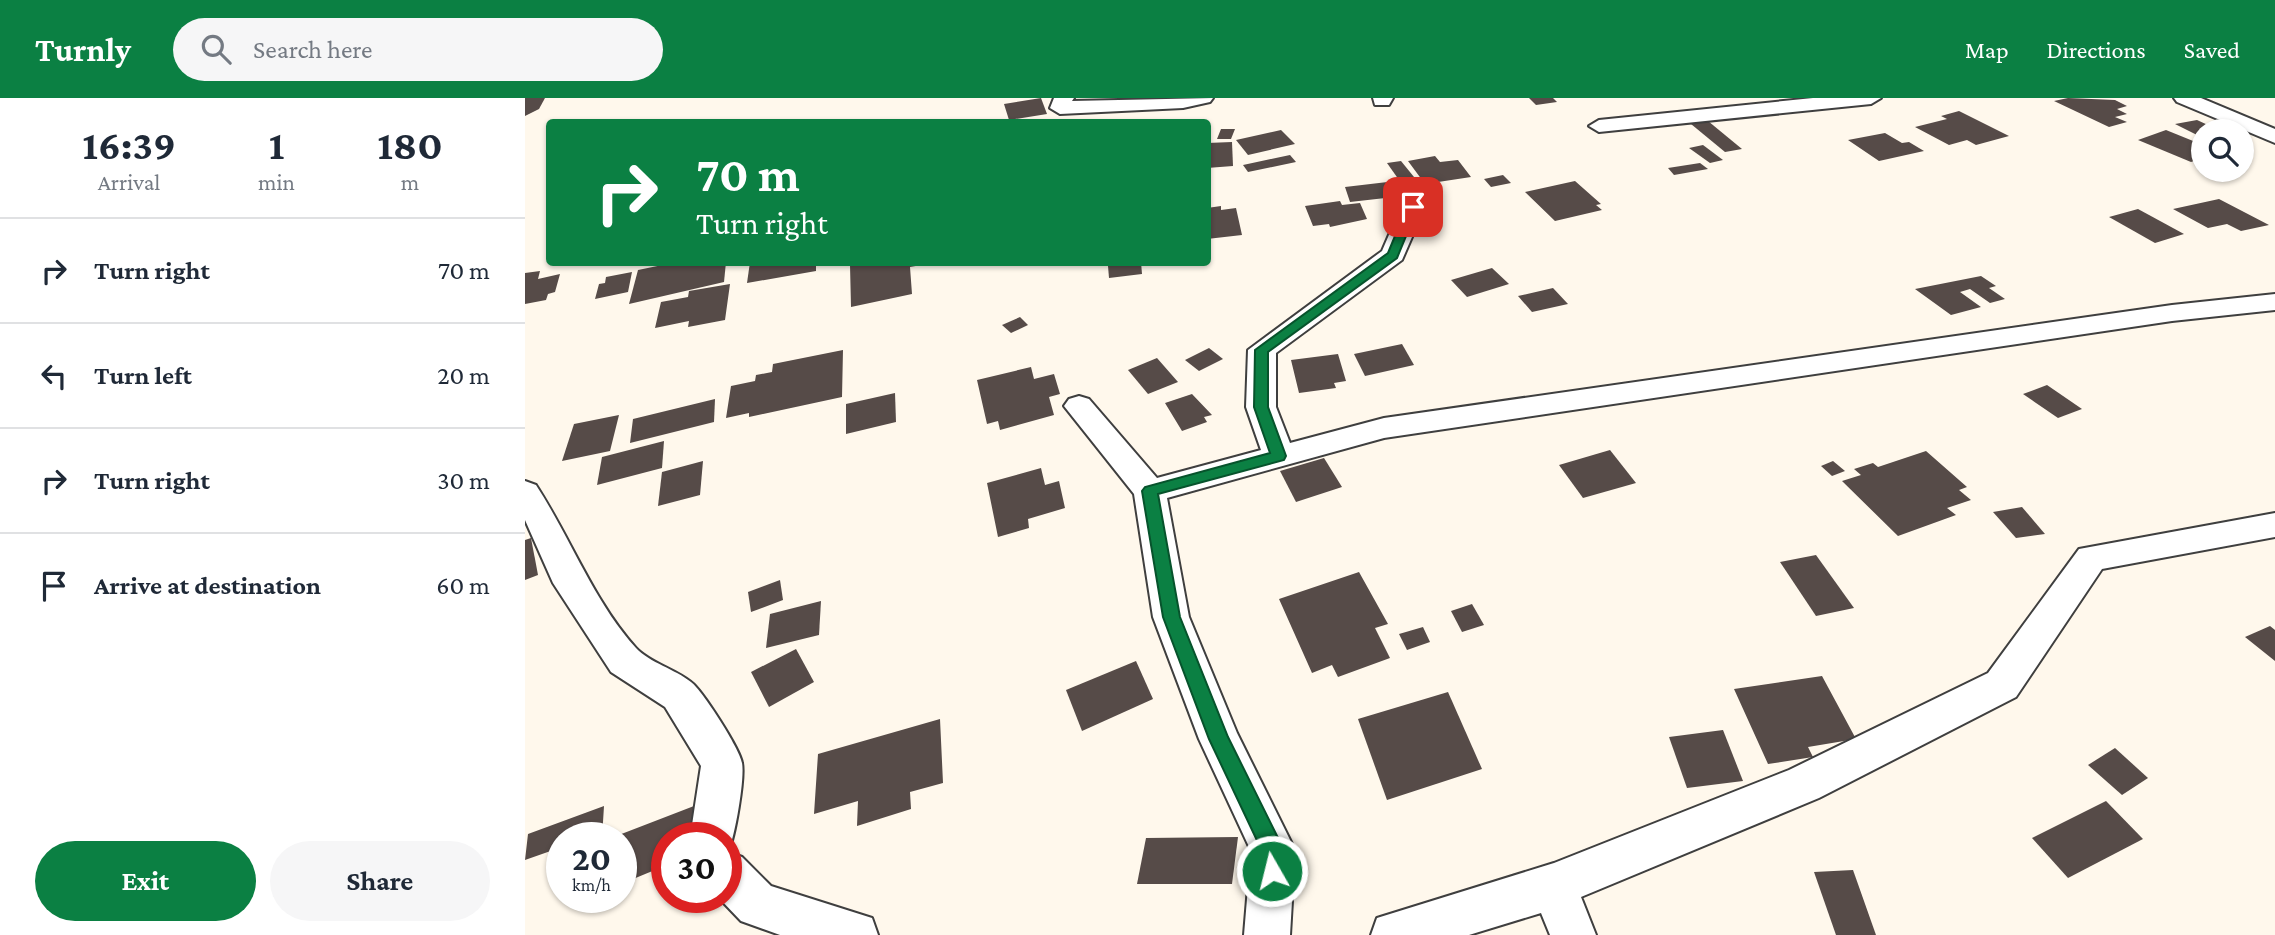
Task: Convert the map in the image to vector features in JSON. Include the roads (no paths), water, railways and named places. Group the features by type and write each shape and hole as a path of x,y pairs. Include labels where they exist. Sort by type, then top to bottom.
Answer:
{"street":[{"path":"1064,98 1060,108 1183,102 1203,98"},
{"path":"1599,126 1871,98"},
{"path":"2184,98 2275,137"},
{"path":"1279,456 1261,407 1262,350 1393,255 1413,207"},
{"path":"1150,491 1384,428 2172,313 2275,302"},
{"path":"1079,406 1150,491 1171,617 1219,739 1273,850 1267,935"},
{"path":"525,493 545,526 565,573 624,661 679,695 722,763 714,822"},
{"path":"1394,935 1554,886 1804,784 2002,685 2091,558 2275,525"},
{"path":"1554,886 1573,935"},
{"path":"742,890 757,905 855,935"}]}
